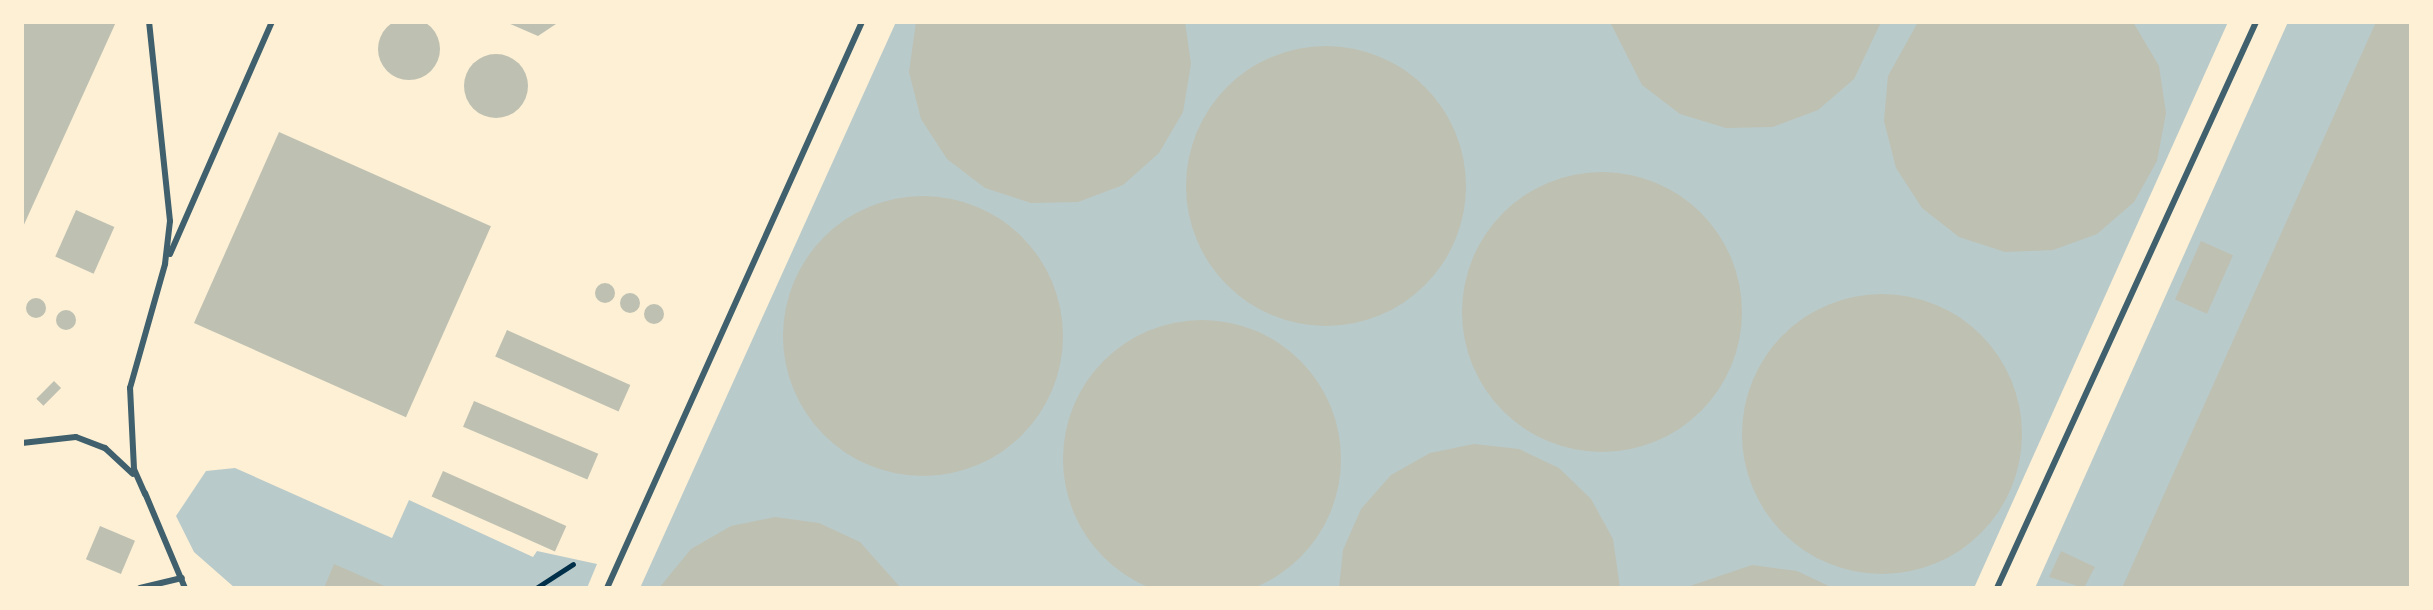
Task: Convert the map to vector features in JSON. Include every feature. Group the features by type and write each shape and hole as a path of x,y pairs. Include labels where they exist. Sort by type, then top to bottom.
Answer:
{"lane":[{"path":"149,22 168,189 165,264"},
{"path":"185,588 134,469 130,388 165,264 272,22"},
{"path":"607,588 862,22"},
{"path":"1997,588 2256,22"},
{"path":"22,443 76,437 105,448 145,494"},
{"path":"140,588 182,578"}],"path":[{"path":"536,588 573,564"}],"shaded area":[{"path":"896,22 2228,22 1974,588 640,588"},
{"path":"2288,22 2411,22 2411,588 2035,588"},
{"path":"235,468 392,538 409,500 533,557 537,551 597,564 587,588 235,588 194,552 176,516 206,471"}],"building":[{"path":"409,18 421,20 431,27 438,37 438,61 431,71 421,78 409,80 397,78 387,71 380,61 378,49 380,37 387,27 397,20"},
{"path":"22,22 116,22 22,229"},
{"path":"506,22 559,22 538,36"},
{"path":"916,22 1185,22 1191,64 1183,112 1159,153 1123,185 1078,202 1031,203 985,188 947,159 921,119 909,72"},
{"path":"1610,22 1881,22 1854,79 1818,110 1773,127 1726,128 1680,114 1642,85"},
{"path":"1918,22 2133,22 2159,66 2166,113 2157,161 2134,202 2097,234 2053,250 2005,252 1959,237 1922,208 1896,168 1884,121 1888,76"},
{"path":"2376,22 2411,22 2411,588 2122,588"},
{"path":"1312,46 1340,46 1392,62 1415,78 1434,97 1456,132 1466,172 1466,200 1456,240 1443,264 1425,285 1404,303 1380,316 1340,326 1312,326 1272,316 1248,303 1209,264 1192,227 1186,200 1186,172 1196,132 1209,108 1248,69 1285,52"},
{"path":"490,54 502,54 519,63 526,74 526,98 519,109 502,118 490,118 478,113 469,104 464,92 464,80 469,68 478,59"},
{"path":"279,132 491,226 406,417 194,323"},
{"path":"1602,172 1629,175 1656,183 1680,196 1701,213 1726,246 1731,258 1739,285 1742,312 1739,339 1731,366 1718,390 1701,411 1668,436 1656,441 1629,449 1602,452 1575,449 1548,441 1524,428 1503,411 1478,378 1473,366 1465,339 1462,312 1465,285 1473,258 1486,234 1503,213 1536,188 1548,183 1575,175"},
{"path":"923,196 950,199 977,207 1001,219 1022,237 1040,258 1052,282 1060,309 1063,336 1060,363 1052,390 1040,414 1022,435 1001,453 977,465 950,473 923,476 896,473 869,465 845,453 824,435 806,414 794,390 786,363 783,336 786,309 794,282 806,258 824,237 845,219 869,207 896,199"},
{"path":"76,210 114,227 94,274 55,257"},
{"path":"2201,241 2233,255 2207,314 2175,299"},
{"path":"605,283 612,286 615,293 612,300 605,303 598,300 595,293 598,286"},
{"path":"630,293 637,296 640,303 637,310 630,313 623,310 620,303 623,296"},
{"path":"1882,294 1909,297 1936,305 1960,318 1981,335 2006,368 2011,380 2019,407 2022,434 2019,461 2011,488 1998,512 1981,533 1948,558 1936,563 1909,571 1882,574 1855,571 1828,563 1804,550 1783,533 1758,500 1753,488 1745,461 1742,434 1745,407 1753,380 1766,356 1783,335 1816,310 1828,305 1855,297"},
{"path":"36,298 43,301 46,308 43,315 36,318 29,315 26,308 29,301"},
{"path":"654,304 661,307 664,314 661,321 654,324 647,321 644,314 647,307"},
{"path":"66,310 73,313 76,320 73,327 66,330 59,327 56,320 59,313"},
{"path":"1202,320 1242,326 1268,336 1300,361 1325,393 1335,419 1341,459 1335,499 1325,525 1300,557 1268,582 1242,592 1202,598 1162,592 1136,582 1104,557 1079,525 1069,499 1063,459 1069,419 1079,393 1104,361 1136,336 1162,326"},
{"path":"507,330 630,385 619,411 495,356"},
{"path":"54,381 61,388 43,406 36,399"},
{"path":"474,401 598,454 587,480 463,427"},
{"path":"1474,444 1519,449 1559,468 1591,499 1613,539 1620,588 1339,588 1343,550 1361,509 1391,475 1430,453"},
{"path":"443,471 566,526 555,551 432,497"},
{"path":"775,517 819,523 860,542 901,588 659,588 691,549 731,526"},
{"path":"100,526 135,541 121,574 86,559"},
{"path":"2061,551 2095,567 2084,588 2049,577"},
{"path":"334,564 389,588 324,588"},
{"path":"1752,565 1797,571 1833,588 1684,588"}]}
